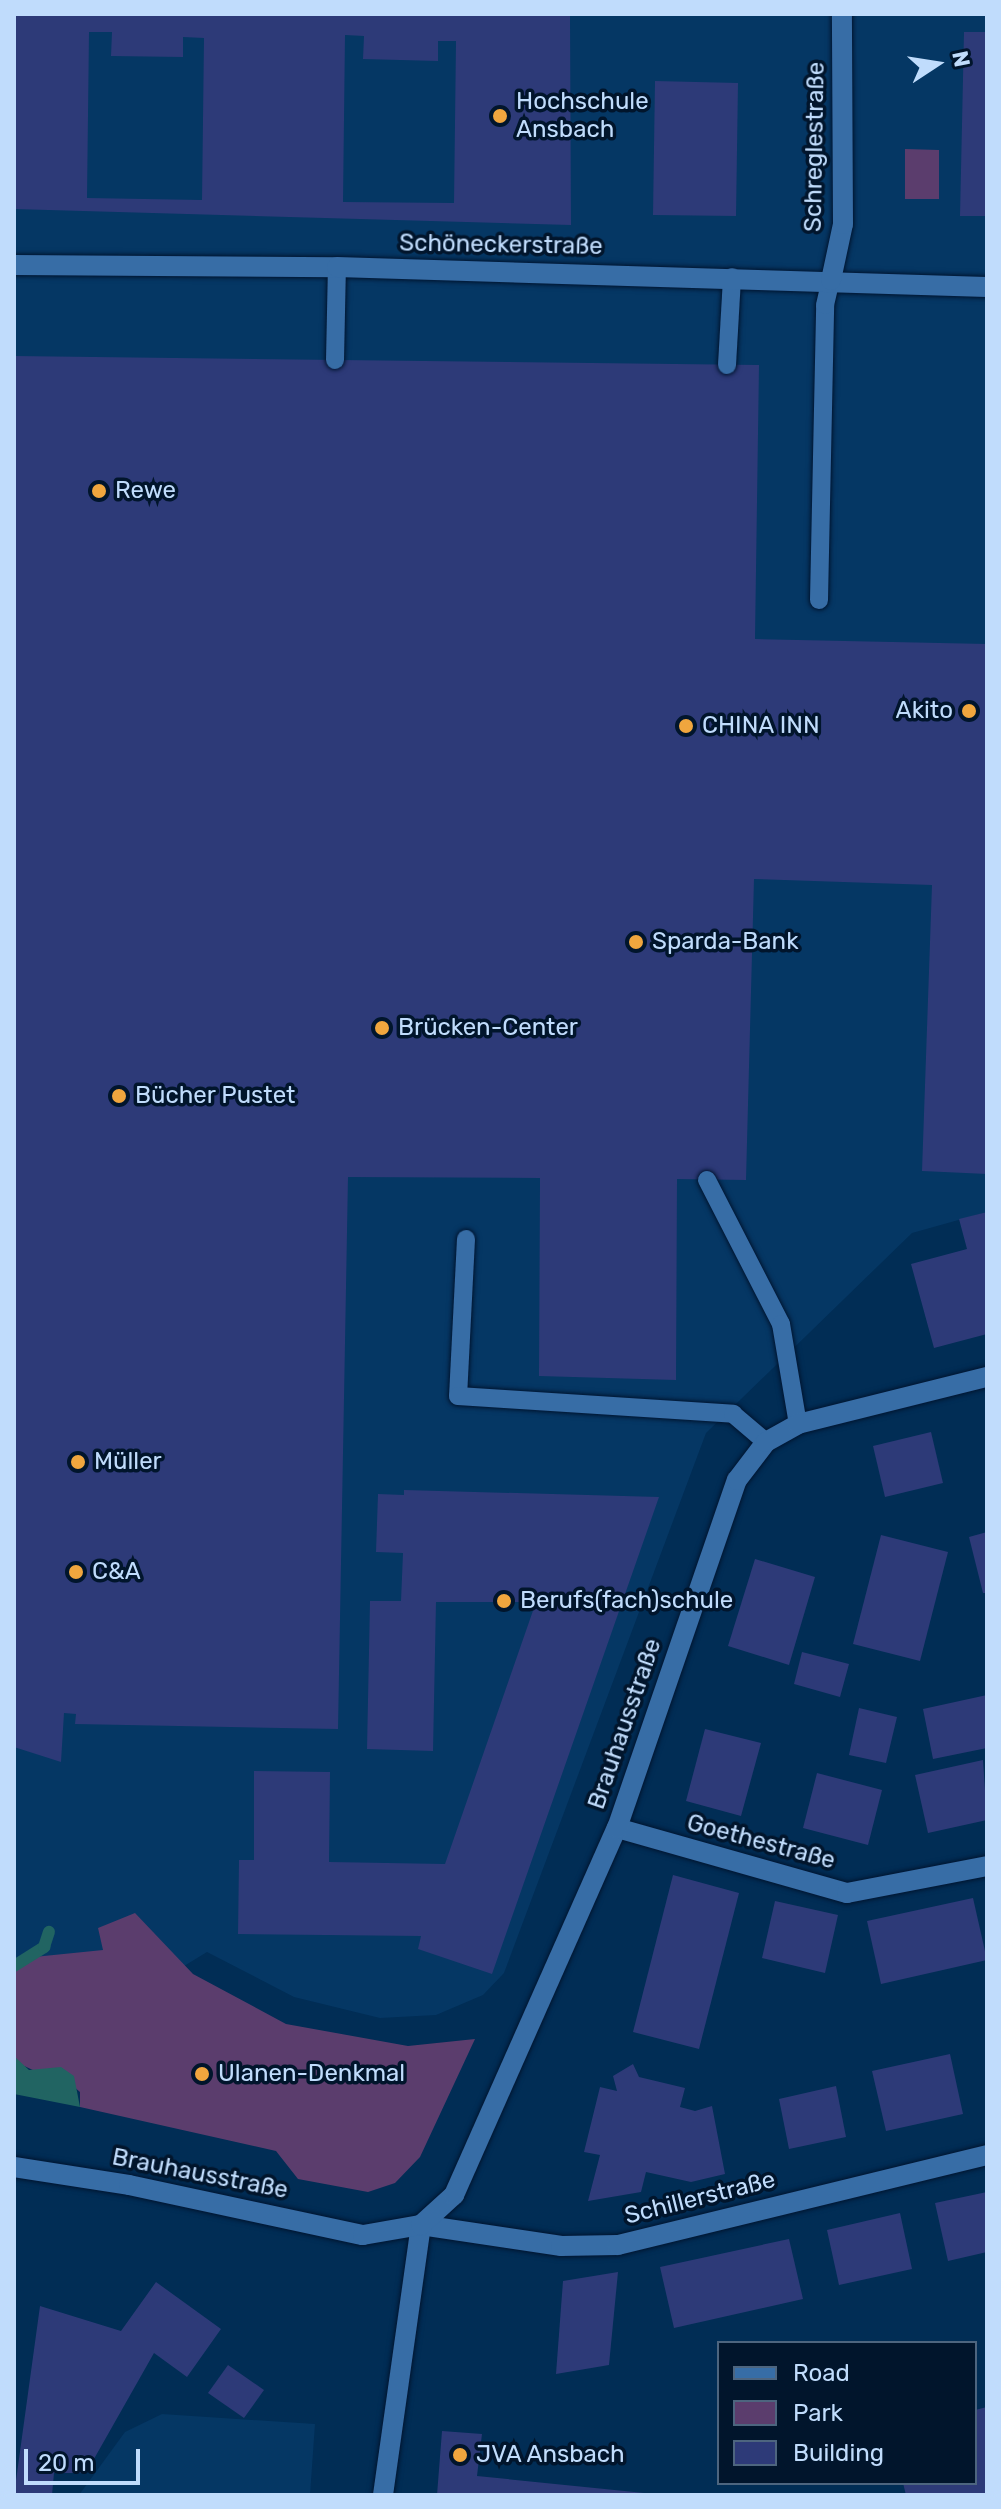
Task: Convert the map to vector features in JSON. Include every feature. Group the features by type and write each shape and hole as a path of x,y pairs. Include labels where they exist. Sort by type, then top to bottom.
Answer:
{"street":[{"name":"Schreglestraße","path":"831,280 843,224 842,14"},
{"name":"Schöneckerstraße","path":"14,265 337,267 987,287"},
{"name":"Brauhausstraße","path":"14,2167 129,2185 363,2235 421,2225 454,2195 617,1828 737,1480 766,1442 798,1424 987,1377"},
{"name":"Goethestraße","path":"617,1828 847,1893 987,1866"},
{"name":"Schillerstraße","path":"421,2225 561,2246 618,2245 987,2155"},
{"path":"383,2495 421,2225"}],"lane":[{"path":"335,360 337,267"},
{"path":"727,365 732,277"},
{"path":"819,600 824,320 831,280"},
{"path":"707,1180 781,1324 798,1424"},
{"path":"466,1239 458,1396 733,1414 766,1442"}],"shaded area":[{"name":"Brücken-Center","path":"14,14 987,14 987,1212 912,1233 706,1433 504,1973 483,1995 436,2015 380,2018 294,1997 207,1952 14,2070"},
{"path":"14,2056 29,2070 61,2067 74,2076 80,2107 14,2094"},
{"path":"162,2414 315,2424 310,2495 79,2495 125,2432"}],"green space":[{"path":"905,149 939,150 939,199 905,199"},
{"path":"135,1913 193,1974 286,2024 408,2046 475,2039 420,2157 395,2183 368,2192 298,2179 276,2151 80,2107 80,2092 52,2068 37,2072 20,2064 14,2056 14,1970 34,1957 103,1950 98,1928"}],"building":[{"path":"14,14 570,14 571,225 14,209","holes":["89,32 112,32 111,56 183,57 183,37 204,38 202,200 87,198","345,35 364,36 363,59 438,61 438,41 456,41 454,203 343,202"]},
{"path":"964,32 987,32 987,216 960,216"},
{"path":"655,81 738,83 736,216 653,215"},
{"name":"Brücken-Center","path":"14,356 759,365 755,639 987,644 987,1174 922,1171 932,885 754,879 746,1180 677,1179 676,1380 539,1376 540,1178 348,1177 338,1729 75,1724 76,1714 64,1713 61,1762 14,1747"},
{"path":"987,1212 987,1334 934,1348 911,1264 967,1249 959,1219"},
{"path":"931,1432 943,1483 885,1497 873,1446"},
{"path":"404,1490 659,1497 492,1974 418,1949 421,1936 238,1934 239,1860 254,1860 254,1771 330,1772 329,1862 445,1864 536,1602 436,1602 433,1751 367,1749 370,1601 401,1601 403,1553 376,1552 378,1494 404,1495"},
{"path":"987,1532 987,1593 983,1593 969,1537"},
{"path":"881,1535 948,1552 920,1661 853,1644"},
{"path":"755,1559 815,1577 789,1665 728,1646"},
{"path":"802,1652 849,1664 840,1697 794,1684"},
{"path":"987,1695 987,1748 933,1759 923,1709"},
{"path":"859,1708 897,1717 886,1763 849,1755"},
{"path":"705,1729 761,1743 741,1816 686,1801"},
{"path":"983,1760 987,1820 928,1833 915,1775"},
{"path":"817,1773 882,1790 868,1845 803,1828"},
{"path":"673,1875 739,1893 699,2049 633,2032"},
{"path":"973,1898 987,1960 881,1984 867,1921"},
{"path":"775,1901 838,1915 825,1973 762,1958"},
{"path":"950,2054 963,2114 886,2131 872,2071"},
{"path":"633,2064 639,2077 685,2088 680,2107 695,2111 712,2106 725,2174 691,2182 646,2172 641,2192 588,2201 600,2155 584,2152 600,2087 617,2091 613,2076"},
{"path":"836,2086 846,2137 789,2149 779,2099"},
{"path":"987,2192 987,2252 948,2261 935,2203"},
{"path":"900,2213 912,2269 839,2285 827,2230"},
{"path":"789,2239 803,2299 674,2328 660,2267"},
{"path":"618,2272 609,2365 556,2374 563,2281"},
{"path":"156,2282 221,2329 187,2377 154,2353 86,2473 54,2473 52,2495 14,2495 40,2306 121,2331"},
{"path":"228,2365 264,2390 244,2418 208,2393"},
{"path":"987,2407 987,2495 906,2495 904,2485 977,2485 977,2410"},
{"name":"JVA Ansbach","path":"442,2431 482,2434 477,2476 664,2495 437,2495"}],"waterway":[{"path":"14,1966 44,1947 49,1932"}],"place":[{"name":"Hochschule Ansbach","path":"500,116"},
{"name":"Rewe","path":"99,491"},
{"name":"Akito","path":"969,711"},
{"name":"CHINA INN","path":"686,726"},
{"name":"Sparda-Bank","path":"636,942"},
{"name":"Brücken-Center","path":"382,1028"},
{"name":"Bücher Pustet","path":"119,1096"},
{"name":"Müller","path":"78,1462"},
{"name":"C&A","path":"76,1572"},
{"name":"Berufs(fach)schule","path":"504,1601"},
{"name":"Ulanen-Denkmal","path":"202,2074"},
{"name":"JVA Ansbach","path":"460,2455"}]}
